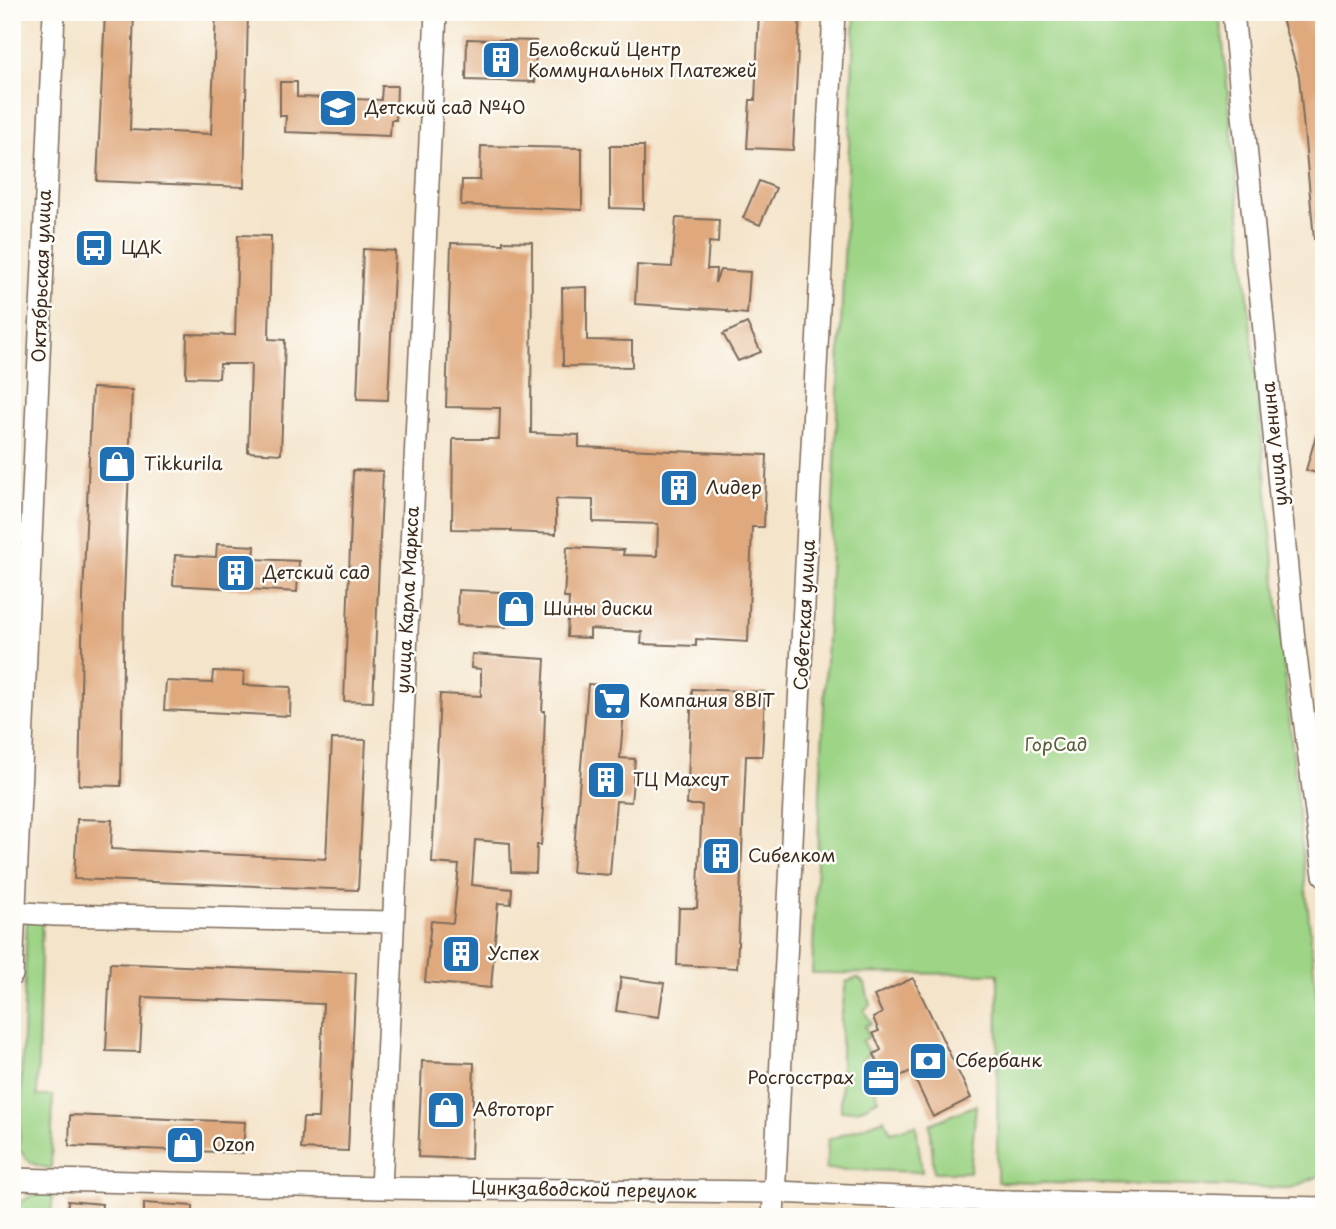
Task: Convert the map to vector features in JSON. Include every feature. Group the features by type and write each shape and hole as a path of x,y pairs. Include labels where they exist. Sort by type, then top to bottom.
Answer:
{"street":[{"name":"Октябрьская улица","path":"12,975 54,12"},
{"name":"улица Карла Маркса","path":"381,1188 436,12"},
{"name":"Советская улица","path":"773,1217 834,12"},
{"name":"улица Ленина","path":"1233,12 1294,640 1324,874"},
{"path":"14,912 393,922"},
{"name":"Цинкзаводской переулок","path":"12,1179 381,1188 774,1192 1003,1201 1324,1208"}],"green space":[{"name":"ГорСад","path":"855,12 1220,12 1322,1052 1324,1174 1291,1188 997,1182 998,974 812,973"},
{"path":"27,917 42,918 37,1096 53,1096 51,1168 32,1163 19,1148"},
{"path":"858,978 865,984 870,1005 864,1010 871,1023 865,1026 869,1037 862,1041 869,1054 862,1059 879,1099 858,1110 841,1111 841,1020 846,982"},
{"path":"976,1105 970,1172 934,1172 930,1124"},
{"path":"884,1119 891,1132 916,1125 922,1172 826,1169 828,1140"},
{"path":"53,1192 51,1217 17,1217 17,1205 34,1195"}],"building":[{"path":"105,12 134,12 130,130 211,134 216,12 248,12 244,187 97,181"},
{"path":"759,12 800,12 793,150 747,148 750,100 755,100"},
{"path":"1280,12 1324,12 1324,238 1314,239 1299,76"},
{"name":"Беловский Центр Коммунальных Платежей","path":"467,39 536,41 535,82 466,80"},
{"name":"Детский сад №40","path":"280,82 297,82 297,97 381,100 382,86 397,86 396,120 391,120 390,136 285,132 286,116 280,116"},
{"path":"481,146 582,148 582,210 461,205 462,180 480,180"},
{"path":"610,146 644,146 644,209 610,208"},
{"path":"759,181 776,188 760,225 743,218"},
{"path":"676,218 719,220 718,243 709,242 707,269 716,269 715,283 720,270 750,272 747,314 727,310 635,304 637,265 672,267"},
{"path":"238,235 271,236 269,339 285,340 281,454 248,452 251,364 220,364 219,378 186,377 187,334 235,335"},
{"path":"503,241 532,242 531,433 579,435 579,447 767,455 764,527 752,527 748,642 696,639 696,646 641,644 642,632 590,629 590,638 567,637 569,598 564,598 567,547 624,550 623,555 657,556 658,524 593,522 593,500 556,499 556,534 452,529 453,439 499,439 500,408 446,407 451,243 503,244"},
{"path":"363,249 395,251 388,400 357,399"},
{"path":"587,287 587,340 632,341 632,367 563,366 562,288"},
{"path":"747,323 761,352 738,361 723,334"},
{"path":"92,388 132,390 124,598 121,786 79,785 83,597"},
{"path":"1320,422 1324,422 1324,475 1306,470"},
{"path":"353,470 383,471 373,702 344,701"},
{"name":"Детский сад","path":"217,544 255,546 254,559 299,561 297,592 173,585 175,555 216,557"},
{"path":"458,590 521,593 533,606 523,615 507,614 506,627 457,625"},
{"path":"472,654 545,659 542,711 545,711 544,809 541,845 537,845 536,873 511,872 510,843 475,840 472,885 512,889 511,904 498,903 491,988 425,982 431,921 453,923 459,865 432,863 440,694 481,696 481,669 471,668"},
{"path":"213,671 244,672 243,685 291,687 290,716 164,710 166,681 212,683"},
{"name":"ТЦ Махсут","path":"588,684 626,687 620,758 635,759 631,802 616,801 610,875 572,872"},
{"name":"Сибелком","path":"692,689 765,692 762,756 746,756 737,968 677,965 679,908 697,908 702,805 687,805"},
{"path":"332,739 366,740 358,890 74,879 77,819 112,820 111,849 326,859"},
{"path":"110,963 356,973 348,1151 301,1149 303,1118 318,1118 323,1004 143,997 140,1052 106,1051"},
{"path":"621,977 664,983 659,1017 616,1011"},
{"path":"913,978 971,1098 933,1117 911,1071 878,1086 871,1072 880,1067 874,1054 881,1050 873,1033 879,1031 873,1018 882,1013 874,996"},
{"name":"Автоторг","path":"422,1061 474,1063 471,1159 418,1157"},
{"path":"70,1115 245,1122 243,1153 69,1146"},
{"path":"68,1201 102,1204 101,1217 67,1217"},
{"path":"144,1203 193,1206 193,1217 144,1217"}],"place":[{"name":"Беловский Центр Коммунальных Платежей","path":"501,60"},
{"name":"Детский сад №40","path":"338,108"},
{"name":"ЦДК","path":"94,248"},
{"name":"Tikkurila","path":"117,464"},
{"name":"Лидер","path":"679,488"},
{"name":"Детский сад","path":"236,573"},
{"name":"Шины диски","path":"516,609"},
{"name":"Компания 8BIT","path":"612,701"},
{"name":"ТЦ Махсут","path":"606,780"},
{"name":"Сибелком","path":"721,856"},
{"name":"Успех","path":"461,954"},
{"name":"Сбербанк","path":"928,1061"},
{"name":"Росгосстрах","path":"881,1078"},
{"name":"Автоторг","path":"446,1110"},
{"name":"Ozon","path":"185,1145"}]}
